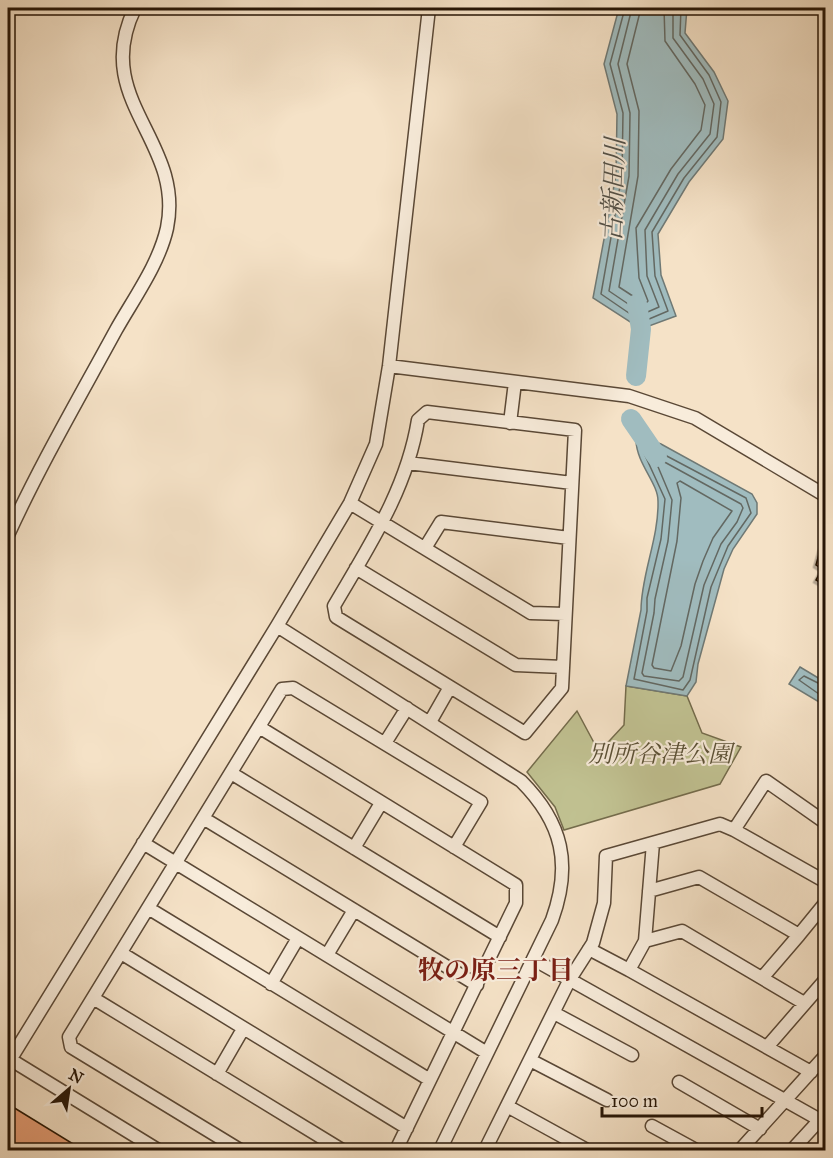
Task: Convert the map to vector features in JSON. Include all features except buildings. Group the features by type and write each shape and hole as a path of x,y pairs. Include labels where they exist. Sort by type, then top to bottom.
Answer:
{"street":[{"path":"8,535 29,489 150,270 166,229 169,197 160,158 130,96 123,75 121,55 123,37 135,8"},
{"path":"158,1150 9,1059 277,626 350,503 376,444 389,366 429,8"},
{"path":"389,366 629,396 695,418 825,496"},
{"path":"510,423 515,382"},
{"path":"428,412 575,430 562,688 525,733 336,617 334,606 383,522 400,488 408,463 418,420 428,412"},
{"path":"408,463 572,483"},
{"path":"350,503 531,613 565,614"},
{"path":"425,548 441,522 569,538"},
{"path":"356,568 516,665 562,667"},
{"path":"277,626 522,781 548,812 556,830 562,860 561,887 552,920 440,1150"},
{"path":"240,1150 71,1047 69,1037 282,689 293,687 481,802 454,847"},
{"path":"430,722 450,687"},
{"path":"385,743 406,708"},
{"path":"259,727 516,885 516,903 396,1150"},
{"path":"231,773 500,938"},
{"path":"734,830 766,781 825,823"},
{"path":"354,848 381,802"},
{"path":"203,818 477,984"},
{"path":"485,1150 570,979 590,949 604,903 606,856 720,824 825,882"},
{"path":"143,843 487,1053"},
{"path":"629,970 645,941 653,843"},
{"path":"649,891 699,877 799,935"},
{"path":"762,978 825,902"},
{"path":"148,908 430,1080"},
{"path":"327,955 354,910"},
{"path":"645,941 682,931 804,1003"},
{"path":"271,984 298,938"},
{"path":"590,949 811,1072"},
{"path":"121,953 407,1128"},
{"path":"533,958 785,1100 823,1117 792,1150"},
{"path":"767,1047 825,979"},
{"path":"93,998 342,1150"},
{"path":"554,1013 632,1055"},
{"path":"217,1074 243,1029"},
{"path":"740,1150 825,1055"},
{"path":"530,1060 607,1101"},
{"path":"679,1082 760,1129"},
{"path":"507,1106 587,1150"},
{"path":"652,1126 696,1150"}],"green space":[{"name":"別所谷津公園","path":"626,686 687,696 702,733 741,747 720,784 564,830 555,807 527,772 577,711 599,752 624,725"}],"water":[{"path":"619,8 687,8 685,33 714,72 728,101 723,139 689,182 658,234 661,275 676,316 641,329 593,298 616,175 617,114 604,64"},
{"path":"641,437 661,444 752,494 757,503 757,514 733,549 724,569 698,664 696,682 687,696 626,686 658,515 655,487 637,449 636,441"},
{"path":"800,667 825,682 824,705 789,684"}],"waterway":[{"name":"古新田川","path":"636,376 641,329 637,304"},
{"name":"古新田川","path":"631,419 657,457"}],"district":[{"name":"牧の原三丁目","path":"496,970"}]}
